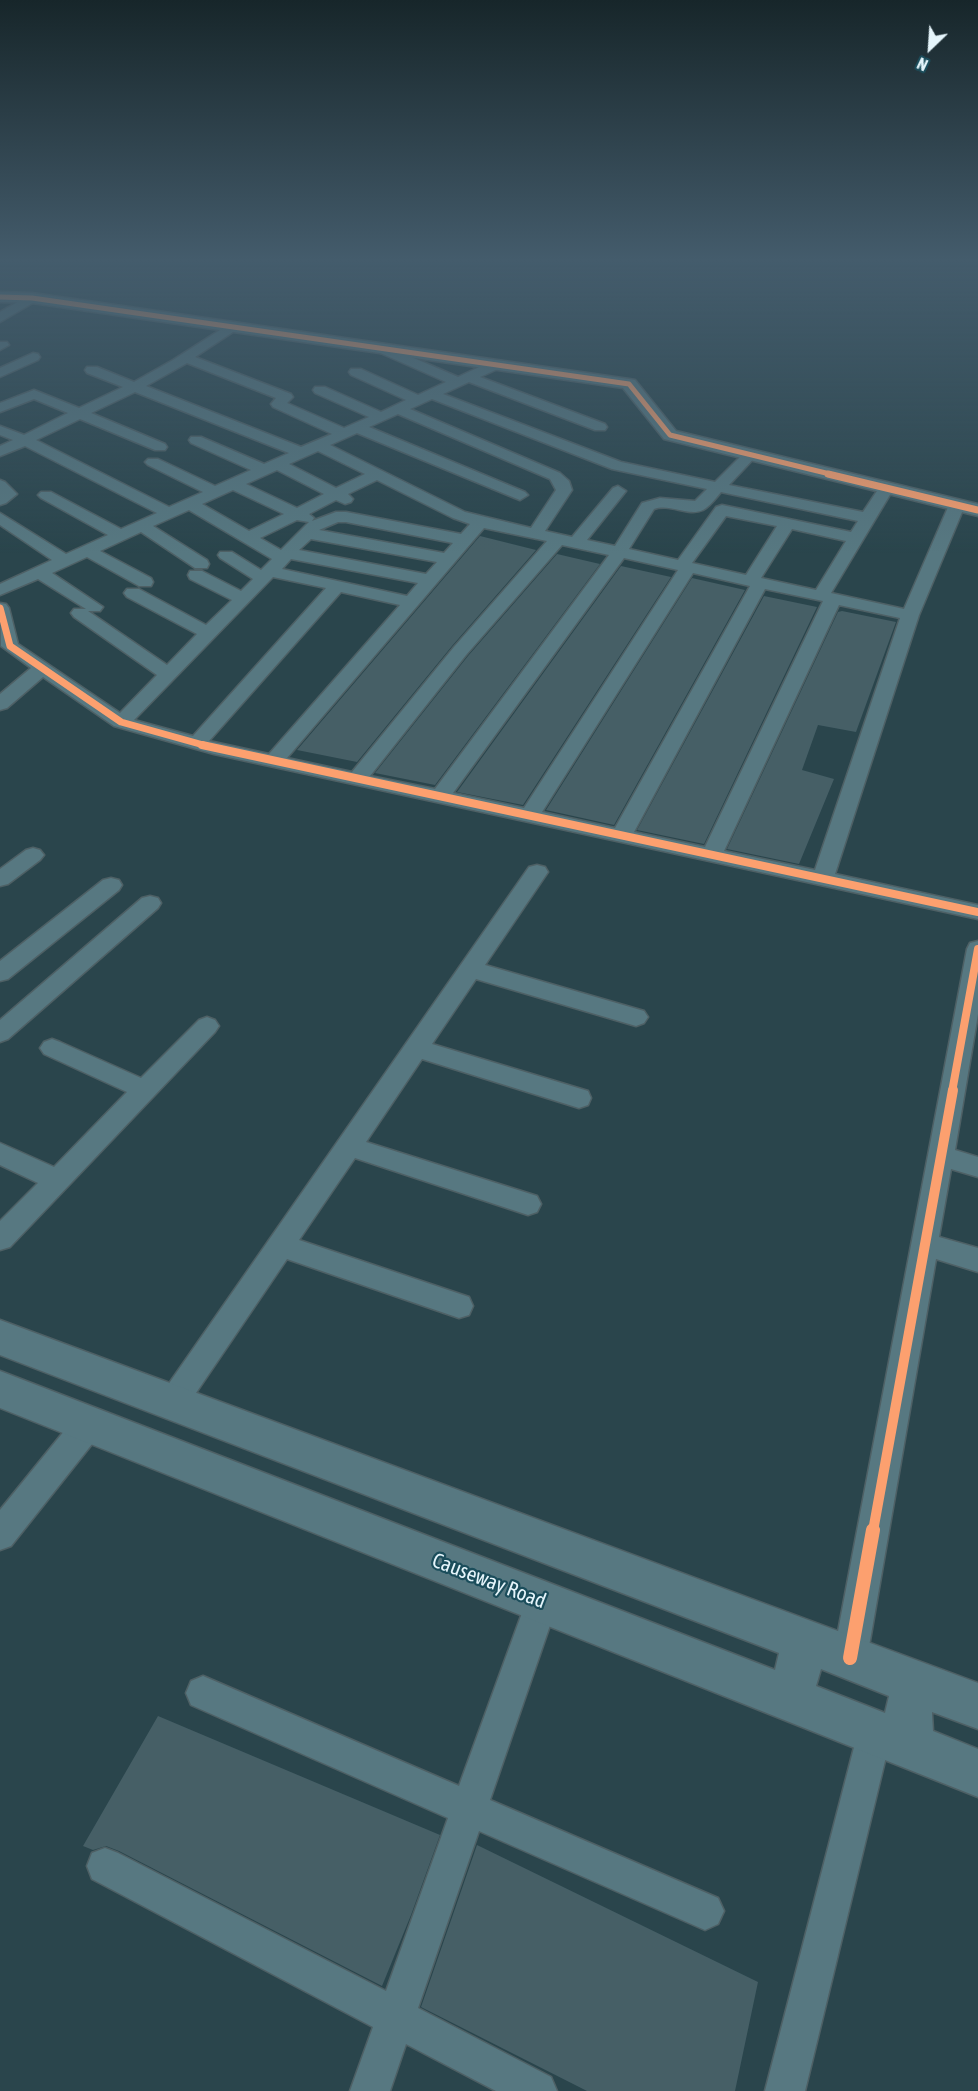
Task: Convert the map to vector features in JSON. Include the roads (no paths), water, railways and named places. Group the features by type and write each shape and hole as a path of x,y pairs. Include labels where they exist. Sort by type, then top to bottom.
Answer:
{"main road":[{"path":"0,1337 978,1706"},
{"name":"Causeway Road","path":"0,1389 978,1773"},
{"path":"787,1697 800,1670 803,1639"},
{"path":"894,1740 908,1719 908,1703 919,1683"}],"street":[{"path":"0,373 30,359"},
{"path":"0,452 135,386 184,359"},
{"path":"187,359 286,397 279,404 520,495"},
{"path":"408,359 600,427"},
{"path":"458,359 629,384 670,435 978,510"},
{"path":"0,590 497,364"},
{"path":"92,369 302,453"},
{"path":"356,372 617,466 868,518"},
{"path":"320,390 381,417"},
{"path":"0,408 34,394 160,447"},
{"path":"398,410 555,476 561,481 564,490 535,534"},
{"path":"0,430 25,440 169,513"},
{"path":"196,440 271,467 358,505"},
{"path":"318,446 459,515 480,522 910,615"},
{"path":"441,795 619,553 648,506 662,502 691,507 699,506 751,454"},
{"path":"153,462 215,492"},
{"path":"248,538 377,474"},
{"path":"233,484 313,521 310,529"},
{"path":"0,485 9,494 0,500"},
{"path":"712,854 827,597 856,538 886,488"},
{"path":"576,543 618,491"},
{"path":"46,495 121,535"},
{"path":"191,504 248,538 275,565 337,586 411,602"},
{"path":"823,878 910,615 957,505"},
{"path":"531,814 722,510 856,538"},
{"path":"121,723 310,529 336,517 346,517 464,540"},
{"path":"0,518 65,561"},
{"path":"274,761 480,522"},
{"path":"622,834 787,524"},
{"path":"142,526 198,569 242,598"},
{"path":"310,529 448,559"},
{"path":"358,778 460,651 558,539"},
{"path":"87,550 208,633"},
{"path":"226,555 275,565 429,580"},
{"path":"39,572 168,674"},
{"path":"197,743 337,586"},
{"path":"1,617 9,646 121,723 274,761 531,814 978,912"},
{"path":"0,704 42,668"},
{"path":"0,879 33,855"},
{"path":"173,1402 537,872"},
{"path":"0,973 111,885"},
{"path":"0,1033 150,903"},
{"path":"850,1658 978,949"},
{"path":"469,969 636,1017"},
{"path":"0,1239 207,1026"},
{"path":"52,1048 145,1090"},
{"path":"415,1048 579,1098"},
{"path":"348,1146 528,1204"},
{"path":"0,1153 57,1180"},
{"path":"941,1156 978,1167"},
{"path":"925,1244 978,1260"},
{"path":"280,1245 459,1306"},
{"path":"0,1535 89,1424"},
{"path":"370,2091 542,1602"},
{"path":"203,1693 705,1911"},
{"path":"784,2091 894,1740"},
{"path":"105,1866 537,2091"}]}
